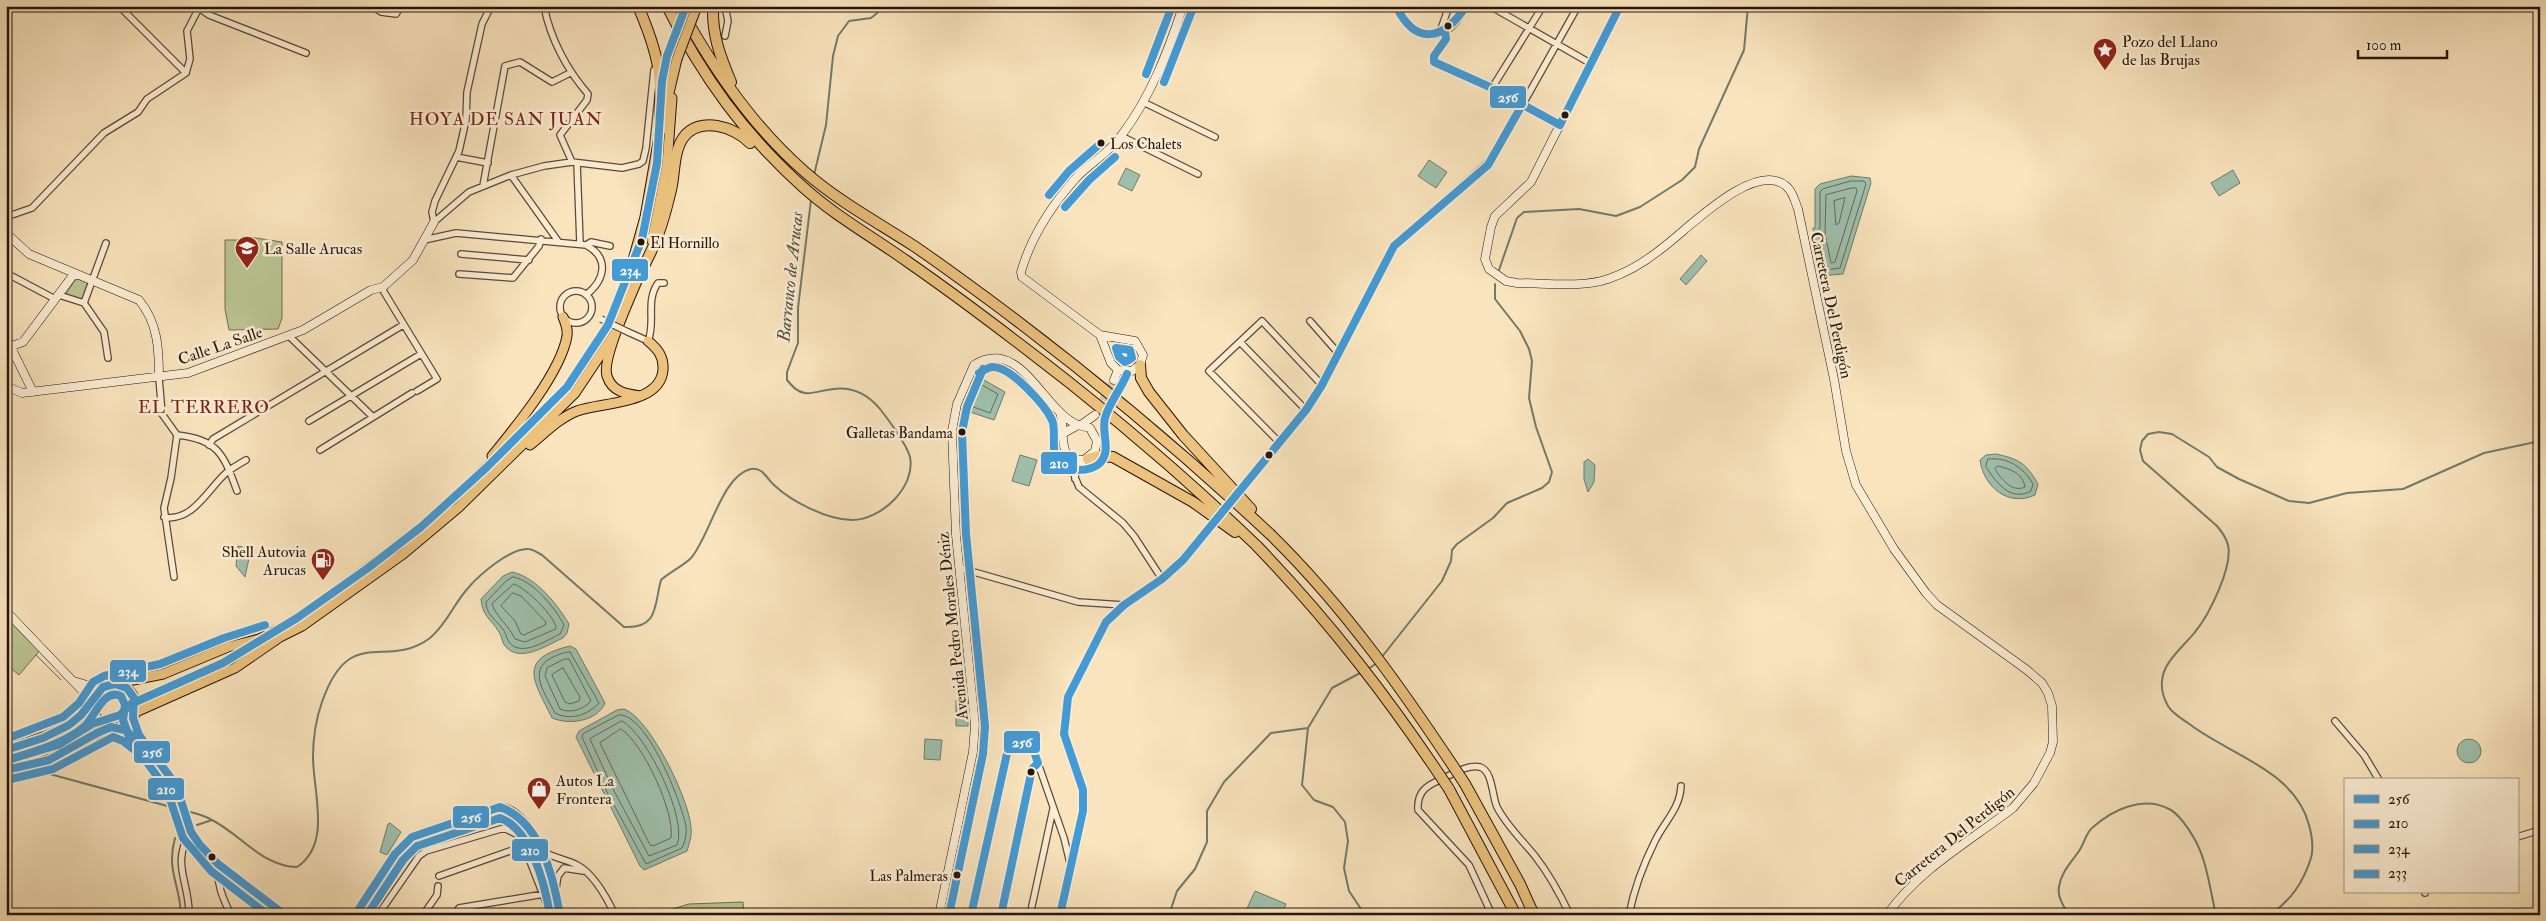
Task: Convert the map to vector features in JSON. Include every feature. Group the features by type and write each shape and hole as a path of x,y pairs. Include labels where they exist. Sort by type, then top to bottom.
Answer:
{"highway":[{"path":"638,6 654,45 661,82 660,131"},
{"path":"667,6 690,52 713,88 756,144"},
{"path":"679,6 699,43 761,128 806,172 837,197 916,247 991,301 1116,398 1198,467 1271,533"},
{"path":"713,6 713,28 716,46 739,99"},
{"path":"640,276 656,244 672,188 678,150 684,137 697,129 711,125 726,126 756,144 802,186 864,233 908,261 1065,380 1175,469 1284,574 1355,656 1396,710 1449,789 1516,915"},
{"path":"1140,365 1141,378 1148,392 1183,435 1367,644 1410,701 1465,784 1520,884 1534,915"},
{"path":"1086,459 1099,456 1113,457 1214,516 1257,549"}],"main road":[{"path":"6,770 20,768 62,754 96,733 115,727 170,695 228,672 406,541 467,487 567,388 608,327 635,256 651,190 660,131 678,59 697,6"},
{"path":"641,396 623,394 611,385 606,374 607,361 616,330 640,276 652,242 667,164 672,83"},
{"path":"467,487 514,429 555,367 567,336 563,317"},
{"path":"6,750 62,728 79,717 100,690 108,685 163,674 280,633 327,609 403,554 459,507 575,393 616,330"},
{"path":"493,474 561,419 578,411 627,402 650,391 663,373 663,360 658,349 648,341"},
{"path":"118,684 132,692 137,706 134,715"},
{"path":"92,702 92,709 100,722 115,727"}],"street":[{"path":"119,6 186,73"},
{"path":"372,6 390,14 396,14 401,6"},
{"path":"491,6 482,24 467,92 466,120 456,157 435,201 432,212 434,222 469,192 510,175 544,166 574,163 622,168 639,164 643,161 654,75 654,45"},
{"path":"544,6 548,27 570,73 588,94 587,100 560,135 574,163 583,244"},
{"path":"725,6 728,21 725,36"},
{"path":"1100,335 1109,354 1111,364 1118,370 1132,371 1140,365 1143,355 1140,345 1130,339 1120,340 1100,335 1022,277 1022,266 1034,238 1050,211 1077,177 1121,136 1143,102 1162,65 1183,6"},
{"path":"1396,6 1407,26 1419,32 1443,31 1456,22 1466,6"},
{"path":"1449,6 1443,31 1446,39 1434,56 1434,62 1492,88 1560,125"},
{"path":"1490,6 1590,63"},
{"path":"1492,88 1543,6"},
{"path":"1246,482 1306,410 1322,386 1394,246 1488,165 1578,6"},
{"name":"Carretera Del Perdigón","path":"1620,6 1531,182 1495,216 1485,259 1488,269 1506,281 1517,283 1594,283 1609,279 1660,250 1734,192 1746,185 1762,181 1776,181 1786,185 1792,193 1798,209 1834,379 1846,451 1860,495 1894,549 1937,605 2027,670 2042,684 2048,693 2052,706 2053,742 2050,753 2024,797 2013,808 1916,881 1900,896 1887,915"},
{"path":"6,216 32,208 104,133 138,112 147,99 186,73 190,59 188,30 199,7 209,15 306,53"},
{"path":"483,186 506,66 520,62 552,82 570,73"},
{"path":"1143,102 1215,137"},
{"path":"1121,136 1198,174"},
{"path":"456,157 488,163"},
{"path":"510,175 558,241"},
{"name":"Calle La Salle","path":"6,386 22,393 188,373 289,336 303,330 371,290 383,287 413,260 434,222"},
{"path":"6,233 29,254 140,300 149,312 156,328 162,414 177,435 164,517 174,577"},
{"path":"424,240 456,233 583,244 591,242 610,246"},
{"path":"460,274 513,278 544,240 554,234"},
{"path":"84,303 106,243"},
{"path":"583,244 597,253 603,269 598,283 586,295"},
{"path":"461,254 529,260"},
{"path":"6,273 57,297 84,303 104,332 108,358"},
{"path":"12,346 23,342 74,274"},
{"path":"658,349 652,329 652,300 658,283 664,283"},
{"path":"320,450 437,379 384,292 383,287"},
{"path":"572,291 586,295 592,304 590,314 583,321 572,323 563,317 560,307 563,297 572,291"},
{"path":"590,314 648,341 652,329"},
{"path":"1279,442 1209,371 1262,321 1322,386"},
{"path":"1310,321 1339,354"},
{"path":"209,445 214,439 404,325"},
{"path":"289,336 373,417"},
{"path":"6,337 33,392"},
{"path":"1109,354 1112,346 1120,340"},
{"path":"1240,342 1306,410"},
{"path":"309,421 421,354"},
{"name":"Avenida Pedro Morales Déniz","path":"939,915 973,752 975,725 956,535 952,431 957,404 974,365 995,356 1010,361 1060,411"},
{"path":"1114,380 1118,370"},
{"path":"1060,411 1070,421 1093,431"},
{"path":"1060,411 1064,433 1061,443 1074,479 1085,492 1123,522 1162,579"},
{"path":"1064,433 1095,415 1093,431 1097,446 1076,470 1074,479"},
{"path":"177,435 192,436 209,445 225,458 237,490"},
{"path":"1065,454 1074,460 1086,459"},
{"path":"164,517 169,518 190,511 230,470 246,460"},
{"path":"1060,915 1083,811 1084,790 1064,734 1068,697 1106,622 1124,605 1172,570 1213,523"},
{"path":"960,568 1078,602 1124,605"},
{"path":"1155,568 1172,570"},
{"path":"1151,586 1155,568"},
{"path":"6,611 75,681 92,702"},
{"path":"75,681 100,690"},
{"path":"134,715 148,748"},
{"path":"2335,721 2364,755 2378,778"},
{"path":"115,727 148,748 168,771 179,791 190,828 218,864 285,915"},
{"path":"971,915 1008,749 1015,742 1024,742 1032,746 1054,808 1070,865"},
{"path":"1001,915 1032,769 1038,763"},
{"path":"1492,915 1469,865 1418,810 1417,800 1422,790 1470,767 1481,767 1488,774 1493,798 1498,810 1536,858 1557,889 1570,915"},
{"path":"1629,915 1636,886 1655,840 1676,808 1681,786"},
{"path":"355,915 403,844 412,837 443,824 494,808 506,808 519,816 538,848 556,888 560,915"},
{"path":"1030,915 1054,808"},
{"path":"189,915 189,905 180,861 182,848 190,828"},
{"path":"378,915 412,864 426,851 504,828 518,836 524,846 551,915"},
{"path":"2518,837 2540,830"},
{"path":"439,876 524,846"},
{"path":"538,848 549,855 578,865 587,873 616,915"},
{"path":"218,864 221,892 231,915"},
{"path":"556,888 558,876 564,868 587,873"},
{"path":"424,915 437,895 438,886"},
{"path":"455,915 459,908 544,894"},
{"path":"941,903 945,915"},
{"path":"2494,915 2519,912 2536,915"}],"green space":[{"path":"249,237 282,242 282,318 278,329 229,330 225,309 225,240 249,240"},
{"path":"79,279 88,282 84,298 80,300 66,294 75,280"},
{"path":"10,621 39,651 19,675 6,664 6,626"},
{"path":"743,902 744,915 652,915 689,904"}],"water":[{"path":"1429,160 1447,172 1436,188 1418,176"},
{"path":"1126,168 1140,175 1132,191 1118,184"},
{"path":"2233,170 2240,183 2219,196 2211,183"},
{"path":"1851,176 1870,178 1871,183 1843,274 1820,276 1813,228 1815,228 1815,189 1820,184"},
{"path":"1701,255 1707,261 1686,285 1680,279"},
{"path":"977,376 1005,392 994,420 964,410"},
{"path":"1996,454 2016,460 2030,471 2038,484 2035,495 2016,499 2007,497 1992,487 1982,470 1980,460 1986,455"},
{"path":"1020,455 1037,460 1029,486 1012,481"},
{"path":"1588,459 1595,465 1594,482 1588,492 1584,479 1584,462"},
{"path":"238,546 251,549 245,577 236,566"},
{"path":"512,572 529,579 537,585 558,608 569,624 567,633 563,638 526,653 511,651 505,646 501,635 483,610 481,599 503,576"},
{"path":"570,646 576,649 605,703 596,714 589,718 566,721 552,718 540,693 534,673 536,665 542,658 553,651"},
{"path":"956,700 968,700 968,726 956,726"},
{"path":"624,709 634,716 645,728 667,762 684,799 691,828 691,837 687,851 644,870 640,866 576,737 579,731 617,710"},
{"path":"925,739 942,740 940,760 924,759"},
{"path":"2469,739 2478,742 2481,751 2478,760 2469,763 2460,760 2457,751 2460,742"},
{"path":"390,823 401,832 387,855 380,852 388,824"},
{"path":"1255,891 1286,904 1281,915 1244,915"}],"waterway":[{"name":"Barranco de Arucas","path":"814,175 826,125 833,56 838,36 849,21 871,18 886,6"},
{"path":"1499,270 1517,218 1524,212 1579,209 1616,216 1640,207 1682,180 1695,167 1699,149 1744,50 1748,6"},
{"name":"Barranco de Arucas","path":"186,811 203,815 212,820 273,862 297,867 308,857 314,845 317,831 318,816 313,757 314,736 322,702 333,678 344,663 357,655 370,652 398,651 414,647 430,638 474,582 496,563 513,553 521,550 534,550 624,627 635,627 644,624 653,614 661,580 691,558 698,548 724,494 732,482 741,474 751,469 759,470 771,483 800,504 832,517 852,520 863,519 885,508 894,500 908,480 910,457 892,425 875,403 863,394 850,389 843,388 805,393 797,390 787,380 787,372 798,343 798,308 811,200"},
{"path":"1381,658 1442,581 1451,561 1452,550 1457,544 1493,518 1507,503 1542,488 1549,482 1552,472 1536,427 1529,398 1532,361 1529,349 1520,331 1495,299 1495,284"},
{"path":"2270,915 2290,897 2308,867 2312,850 2312,837 2309,825 2301,806 2290,790 2275,777 2259,765 2180,718 2170,709 2165,701 2162,681 2166,667 2195,632 2207,614 2219,590 2229,554 2224,535 2217,526 2143,461 2140,450 2142,441 2148,434 2159,432 2172,434 2209,457 2217,467 2239,479 2289,501 2309,503 2347,493 2403,489 2484,453 2540,441"},
{"path":"1368,669 1377,663"},
{"path":"1362,672 1332,688 1308,728 1302,785 1314,800 1333,807 1345,822 1348,841 1344,868 1349,891 1365,915"},
{"path":"1169,915 1177,891 1195,869 1207,842 1207,811 1224,782 1271,733 1308,728"},
{"name":"Barranco de Arucas","path":"46,773 182,810"},
{"path":"2069,915 2060,898 2060,882 2064,872 2081,848 2090,830 2100,821 2118,810 2138,804 2159,805 2169,809 2176,814 2192,834 2205,865 2216,915"},
{"path":"197,825 212,820"},
{"path":"175,838 172,860 181,915"}],"tunnel":[{"path":"1097,411 1114,380"},
{"path":"1221,514 1246,482"}],"transit line":[{"name":"234","path":"6,760 58,745 92,724 120,715 131,704 223,663 297,618 368,568 421,527 486,468 567,387 608,325 642,239 657,163 662,81 667,56 686,6"},
{"name":"210","path":"1146,74 1172,6"},
{"name":"256","path":"1396,6 1412,28 1421,33 1430,34 1439,32 1449,26 1466,6"},
{"name":"256","path":"1445,31 1446,39 1434,56 1434,62 1492,88 1560,125 1620,6"},
{"name":"210","path":"1164,82 1193,8"},
{"name":"256","path":"1060,915 1083,811 1083,790 1064,734 1068,697 1106,622 1124,605 1162,579 1183,560 1306,410 1322,385 1394,246 1488,165 1522,105"},
{"name":"210","path":"1049,195 1069,171 1101,143"},
{"name":"210","path":"1065,207 1089,180 1115,157"},
{"name":"210","path":"1116,348 1130,350 1132,358 1125,362 1119,357 1116,348"},
{"name":"210","path":"979,373 991,367 1000,369 1009,373 1027,388 1052,420 1056,458 1067,469 1078,470 1095,467 1103,458 1106,447 1105,418 1127,374"},
{"name":"210","path":"949,915 983,754 985,726 966,534 962,432 967,407 983,369"},
{"name":"234","path":"6,739 63,717 79,703 93,682 104,676 160,664 224,638 265,625"},
{"name":"256","path":"6,750 43,738 69,725 81,715 103,687 115,684 127,688 134,698 133,718 139,735 176,785 191,832 200,845 218,864 285,915"},
{"name":"210","path":"9,760 68,738 89,722 105,699 115,695 121,696 125,705 123,720 130,739 167,790 183,838 211,871 268,915"},
{"name":"256","path":"6,770 49,760 111,727 125,730 146,747"},
{"name":"210","path":"7,780 53,769 113,737 123,741 139,754"},
{"name":"256","path":"971,915 1008,749 1015,742 1024,742 1032,746 1038,763 1032,769 1001,915"},
{"name":"256","path":"355,915 395,854 412,837 500,807 514,814 535,837 549,868 560,915"},
{"name":"210","path":"367,915 403,860 417,846 500,818 511,824 520,834 535,859 550,915"},
{"name":"233","path":"2496,915 2519,912 2535,915"}],"place":[{"name":"Pozo del Llano de las Brujas","path":"2105,71"},
{"name":"Los Chalets","path":"1101,143"},
{"name":"El Hornillo","path":"641,242"},
{"name":"La Salle Arucas","path":"247,269"},
{"name":"Galletas Bandama","path":"962,432"},
{"name":"Shell Autovia Arucas","path":"323,581"},
{"name":"Autos La Frontera","path":"539,810"},
{"name":"Las Palmeras","path":"957,875"}],"district":[{"name":"HOYA DE SAN JUAN","path":"506,119"},
{"name":"EL TERRERO","path":"204,407"}]}
